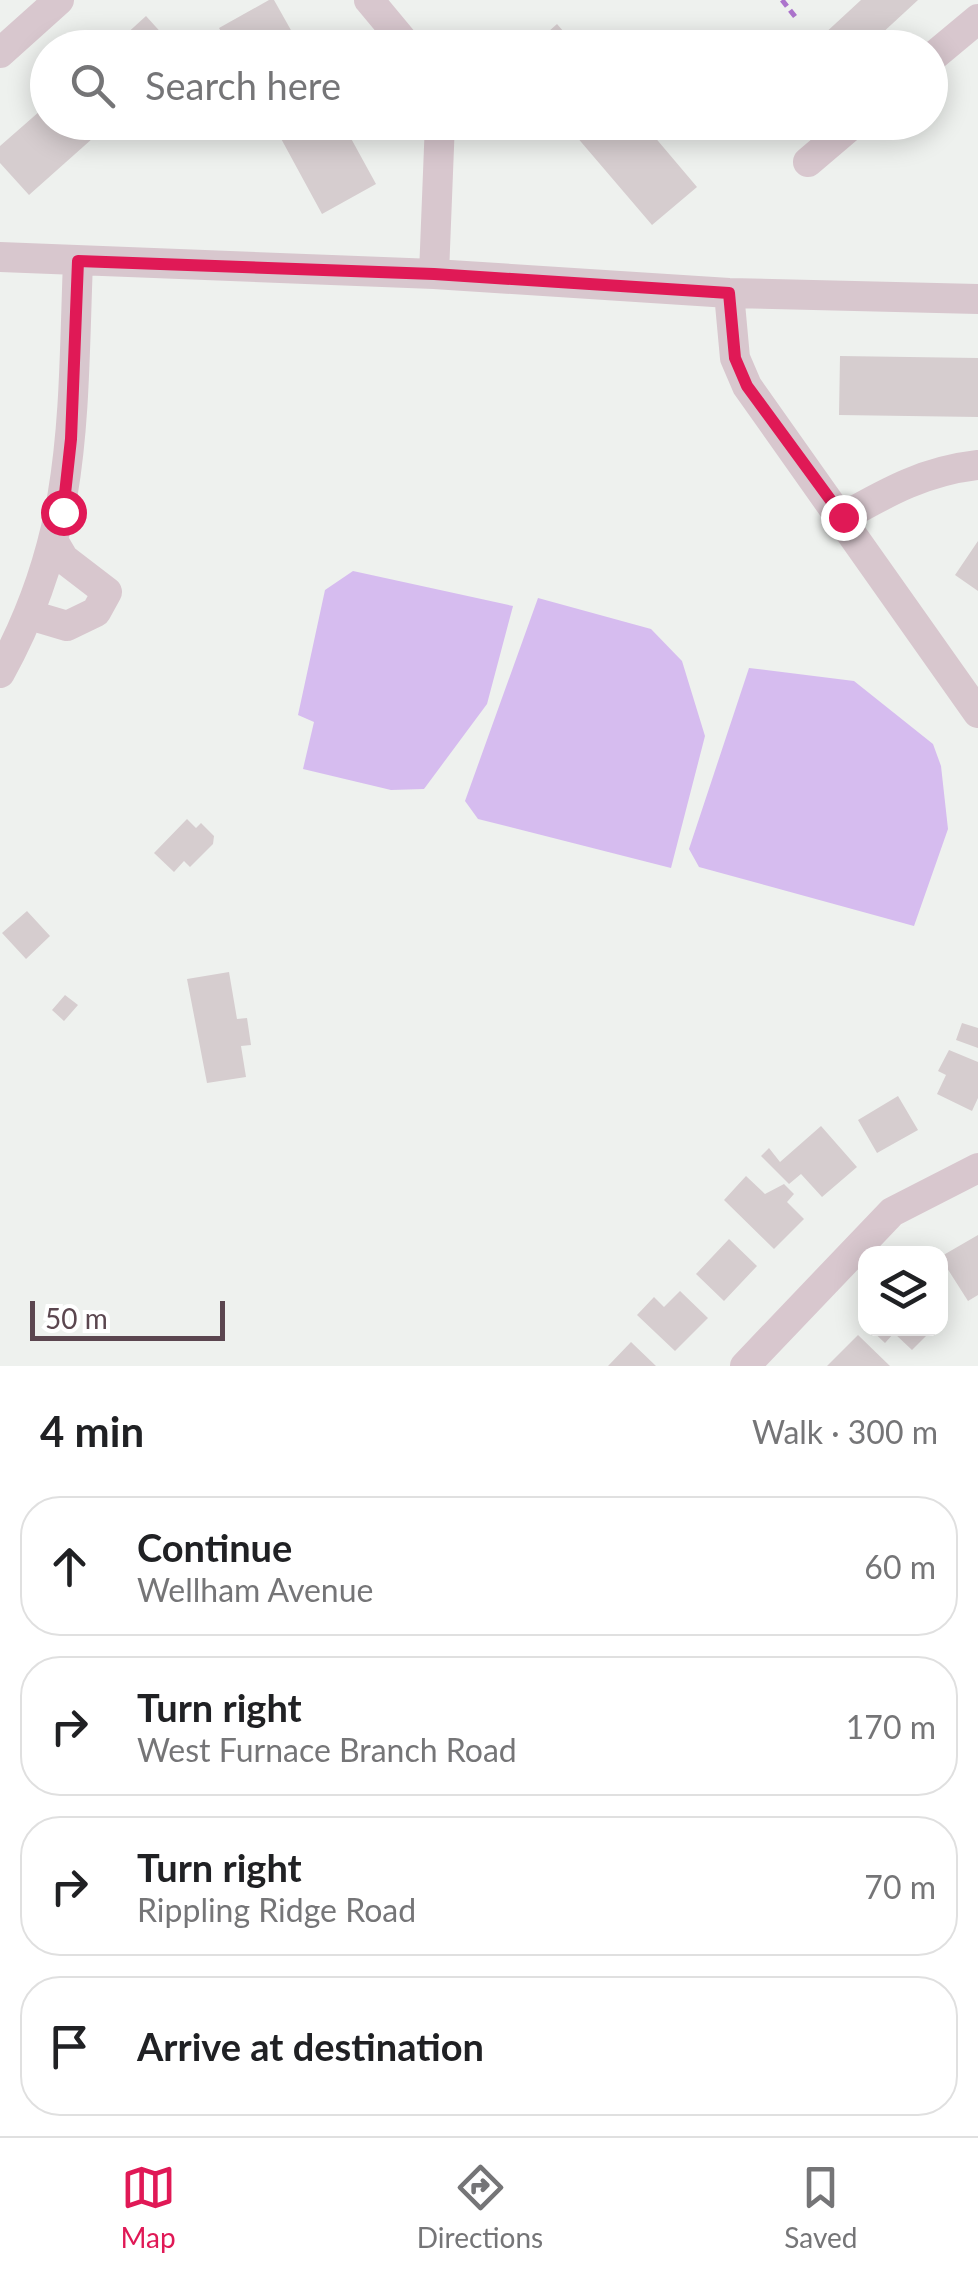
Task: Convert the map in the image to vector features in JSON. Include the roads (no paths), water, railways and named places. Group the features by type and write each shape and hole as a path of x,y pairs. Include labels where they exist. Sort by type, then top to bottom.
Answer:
{"street":[{"path":"1,51 59,0"},
{"path":"369,0 394,30"},
{"path":"948,44 978,19"},
{"path":"434,274 439,140"},
{"path":"808,162 834,140"},
{"path":"0,257 434,274 729,293 978,300"},
{"path":"0,673 30,615 63,512 71,439 78,261"},
{"path":"729,293 735,358 747,386 978,713"},
{"path":"843,517 902,482 936,470 978,465"},
{"path":"30,615 67,626 96,612 107,592 64,559 54,542"},
{"path":"745,1366 892,1212 978,1168"}]}
